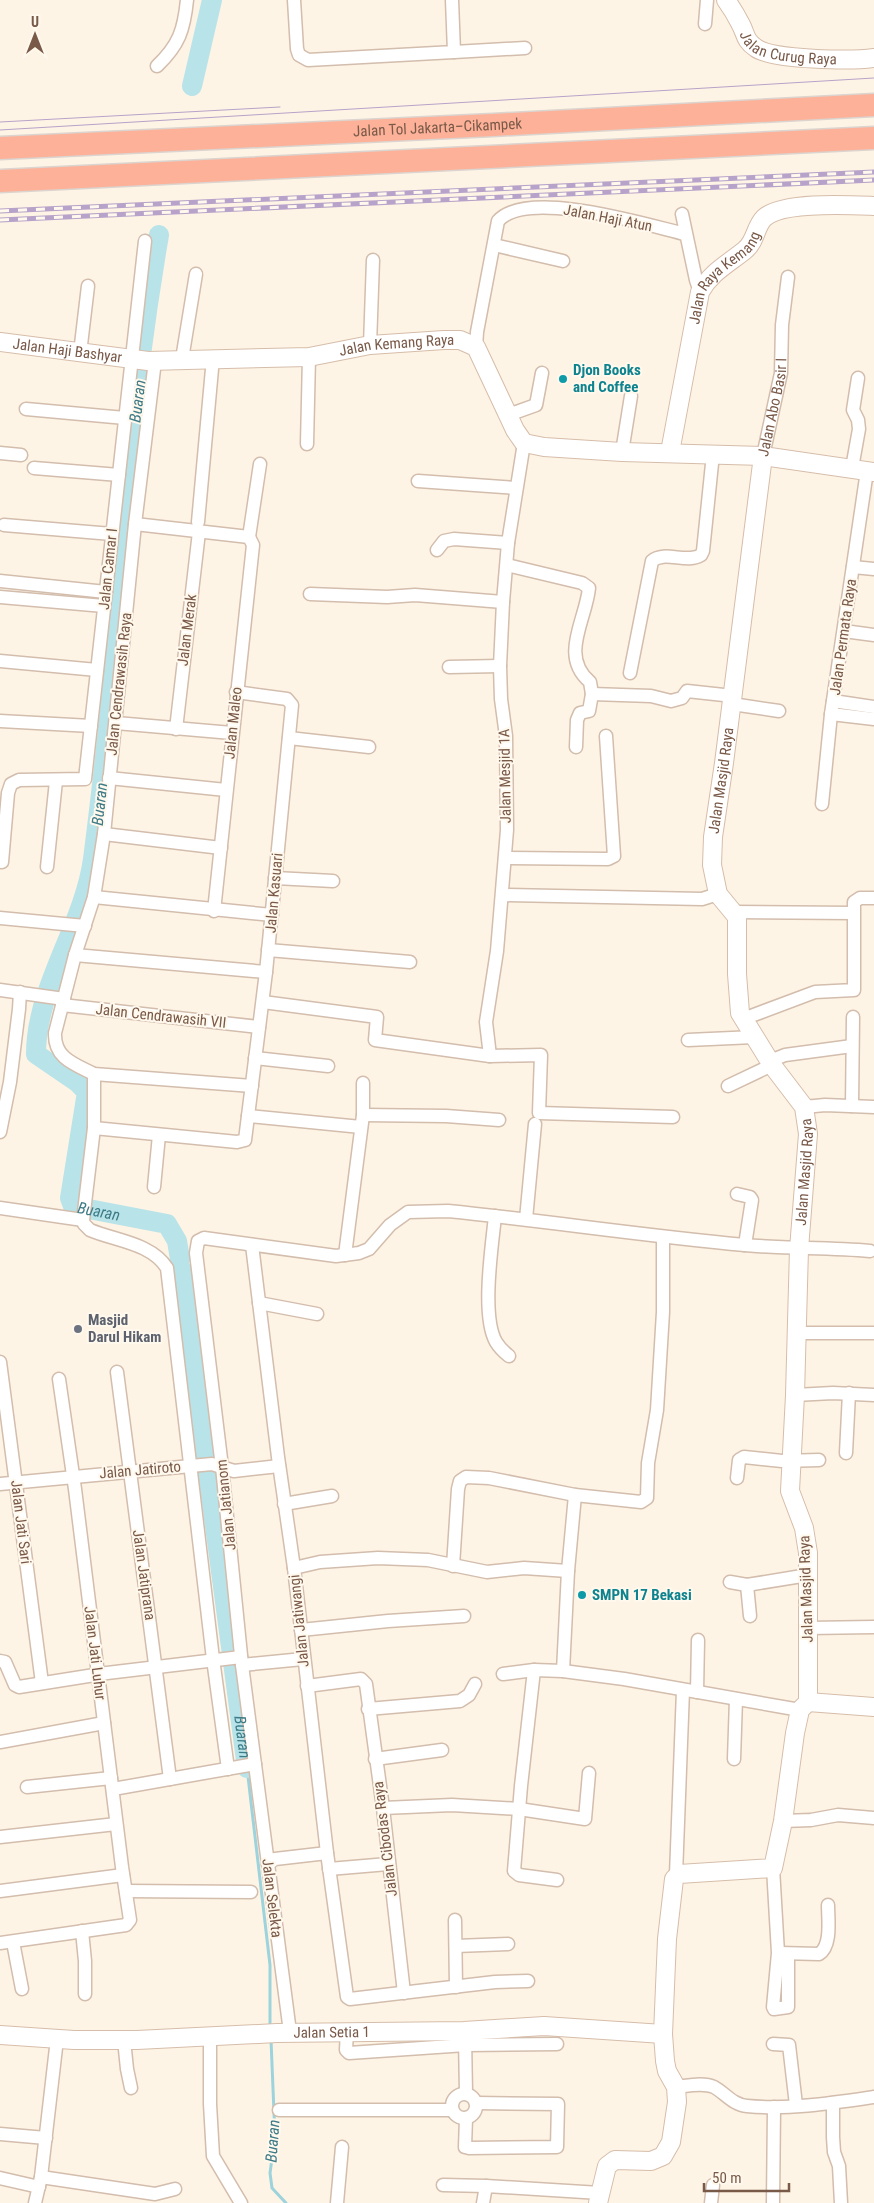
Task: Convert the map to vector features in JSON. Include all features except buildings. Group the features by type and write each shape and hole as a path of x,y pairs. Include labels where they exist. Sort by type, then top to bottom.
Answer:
{"highway":[{"name":"Jalan Tol Jakarta–Cikampek","path":"0,148 483,126 874,105"},
{"path":"0,181 874,138"}],"street":[{"path":"157,66 171,52 177,42 184,22 186,0"},
{"path":"294,0 297,49 299,55 308,60 525,48"},
{"path":"452,0 454,52"},
{"path":"705,24 706,0"},
{"name":"Jalan Curug Raya","path":"726,0 742,26 745,38 757,49 782,55 850,59 874,58"},
{"name":"Jalan Raya Kemang","path":"670,452 700,292 712,274 751,244 758,226 766,216 782,209 818,206 874,206"},
{"name":"Jalan Haji Atun","path":"494,245 498,221 507,213 522,209 572,208 685,234"},
{"path":"682,214 685,234 700,292"},
{"path":"142,360 145,240"},
{"path":"476,347 477,332 494,245 563,261"},
{"path":"370,345 373,260"},
{"path":"182,359 196,274"},
{"name":"Jalan Abo Basir I","path":"788,277 782,332 781,373 763,456 864,470"},
{"path":"80,353 88,286"},
{"name":"Jalan Kemang Raya","path":"142,360 309,357 370,345 460,340 476,347 508,415 524,443"},
{"name":"Jalan Haji Bashyar","path":"0,342 142,360"},
{"path":"307,444 309,357"},
{"name":"Jalan Merak","path":"176,728 198,527 213,358"},
{"name":"Jalan Camar I","path":"56,781 85,779 106,592 121,568 112,534 125,418 142,360"},
{"name":"Jalan Cendrawasih Raya","path":"94,1074 73,1064 60,1054 55,1044 63,1002 82,926 94,897 104,834 116,723 121,568 135,524 142,360"},
{"path":"508,415 536,405 542,373"},
{"name":"Jalan Permata Raya","path":"822,804 833,701 853,567 864,470 858,420 853,410 858,378"},
{"path":"622,452 631,396"},
{"path":"26,409 125,418"},
{"path":"524,443 544,447 622,452 763,456"},
{"name":"Jalan Mesjid 1A","path":"490,1056 486,1022 497,951 505,858 506,736 501,698 500,666 503,602 508,543 524,443"},
{"path":"0,453 21,455"},
{"path":"630,673 650,564 654,558 693,559 701,555 703,551 714,454"},
{"name":"Jalan Masjid Raya","path":"763,456 713,837 712,865 718,894 737,917 738,1003 743,1019 771,1063 804,1108 808,1134 799,1249 790,1491 804,1528 808,1575 808,1628 804,1706 795,1732 783,1821 774,1868"},
{"name":"Jalan Maleo","path":"214,911 253,545 248,537 260,464"},
{"path":"34,468 119,475"},
{"path":"418,481 516,488"},
{"path":"135,524 198,527 248,537"},
{"path":"4,525 112,534"},
{"path":"436,550 444,541 454,539 508,543"},
{"path":"507,565 582,582 589,588 575,643 577,662 582,676 590,682 592,694 589,712 580,713 577,720 576,748"},
{"path":"853,567 874,569"},
{"path":"0,581 106,592"},
{"path":"310,594 387,597 415,595 503,602"},
{"path":"0,596 104,606"},
{"path":"844,631 874,635"},
{"path":"0,661 97,670"},
{"path":"450,667 500,666"},
{"path":"592,694 651,696 671,701 682,698 687,691 779,712"},
{"name":"Jalan Kasuari","path":"159,1135 237,1142 245,1140 263,1002 292,705 287,698 236,692"},
{"path":"833,701 874,707"},
{"path":"832,714 874,719"},
{"path":"0,721 91,726"},
{"path":"116,723 232,733"},
{"path":"505,858 612,858 614,852 606,736"},
{"path":"289,738 369,748"},
{"path":"109,778 226,790"},
{"path":"2,862 8,793 11,784 19,780 56,781 47,867"},
{"path":"104,834 221,848"},
{"path":"275,878 333,881"},
{"path":"503,895 702,899 718,894"},
{"path":"94,897 272,916"},
{"path":"743,1019 815,992 854,990 856,987 853,913 856,899 874,898"},
{"path":"734,912 853,913"},
{"path":"0,918 82,926"},
{"path":"268,950 410,962"},
{"path":"75,955 266,972"},
{"name":"Jalan Cendrawasih VII","path":"0,990 20,992 63,1002 259,1027"},
{"path":"0,1132 2,1111 10,1082 6,1048 20,1009 20,992"},
{"path":"263,1002 377,1016 375,1040 490,1056 541,1055 539,1113 674,1117"},
{"path":"852,1106 853,1017"},
{"path":"688,1040 754,1037"},
{"path":"728,1086 784,1055 852,1046"},
{"path":"256,1058 328,1066"},
{"path":"231,1768 216,1659 207,1465 167,1268 161,1258 151,1251 90,1230 84,1224 83,1216 94,1128 94,1074 252,1086"},
{"path":"345,1255 362,1121 363,1082"},
{"path":"804,1108 874,1107"},
{"path":"248,1116 362,1121 446,1116 499,1120"},
{"path":"526,1219 535,1124"},
{"path":"94,1128 159,1135 154,1187"},
{"path":"737,1194 750,1197 752,1200 745,1245"},
{"path":"0,1208 83,1216"},
{"path":"252,1244 336,1256 345,1255 369,1249 390,1225 408,1212 448,1211 745,1245 799,1249 842,1248 870,1251"},
{"path":"496,1216 491,1255 490,1325 496,1342 509,1356"},
{"path":"453,1566 458,1489 460,1482 466,1477 489,1478 575,1495 641,1502 647,1498 648,1462 657,1410 663,1312 663,1237"},
{"name":"Jalan Jatianom","path":"252,1244 204,1238 198,1241 196,1247 207,1465 240,1660 252,1765"},
{"name":"Jalan Jatiwangi","path":"252,1244 279,1466 294,1568 306,1686 329,1869 347,1996 350,1999 404,1993"},
{"path":"259,1303 317,1314"},
{"path":"795,1333 874,1333"},
{"name":"Jalan Jati Sari","path":"0,1362 42,1683"},
{"name":"Jalan Jatiprana","path":"117,1372 157,1666 170,1779"},
{"name":"Jalan Jati Luhur","path":"58,1379 73,1475 116,1824 130,1920 126,1925 82,1931"},
{"path":"846,1453 849,1393"},
{"path":"795,1395 849,1393 874,1395"},
{"path":"737,1478 739,1460 744,1457 782,1461 791,1459 818,1460"},
{"name":"Jalan Jatiroto","path":"0,1484 73,1475 207,1465 234,1471 279,1466"},
{"path":"563,1671 568,1570 575,1495"},
{"path":"284,1504 332,1496"},
{"path":"294,1568 320,1562 378,1558 428,1560 487,1572 524,1568 568,1570"},
{"path":"730,1582 747,1585 808,1575"},
{"path":"747,1585 750,1616"},
{"path":"300,1630 464,1616"},
{"path":"808,1628 874,1627"},
{"path":"697,1692 698,1640"},
{"path":"0,1661 5,1662 15,1685 19,1687 216,1659 303,1659"},
{"path":"534,1670 519,1809 515,1873 557,1880"},
{"path":"503,1674 534,1670 563,1671 736,1699 804,1706 874,1706"},
{"name":"Jalan Cibodas Raya","path":"306,1686 361,1679 366,1684 383,1808 404,1993"},
{"path":"368,1708 460,1701 469,1695 475,1684"},
{"path":"444,2185 486,2186 599,2198 607,2166 615,2160 651,2161 663,2156 671,2142 677,2102 676,2087 667,2071 663,2034 667,1939 673,1884 676,1875 683,1690"},
{"path":"734,1759 736,1699"},
{"path":"0,1742 104,1723"},
{"path":"375,1759 442,1750"},
{"path":"27,1787 112,1784 170,1779 252,1765"},
{"name":"Jalan Selekta","path":"252,1765 268,1864 278,2033"},
{"path":"383,1808 452,1805 519,1809 585,1819 589,1773"},
{"path":"783,1821 811,1820 838,1815 874,1818"},
{"path":"0,1837 116,1824"},
{"path":"268,1864 275,1858 327,1853"},
{"path":"329,1869 388,1864"},
{"path":"676,1875 774,1868 783,1954 819,1954 824,1951 827,1944 828,1905"},
{"path":"0,1891 123,1875"},
{"path":"126,1891 251,1892"},
{"path":"455,1920 456,1987"},
{"path":"22,1989 6,1943 82,1931 85,1994"},
{"path":"456,1946 508,1944"},
{"path":"404,1993 528,1981"},
{"name":"Jalan Setia 1","path":"0,2035 57,2039 124,2040 210,2035 347,2031 465,2038 544,2026 663,2034"},
{"path":"210,2035 210,2104 213,2156 241,2203"},
{"path":"279,2110 452,2110 458,2116 466,2118 474,2113 465,2038 557,2044"},
{"path":"35,2203 46,2138 57,2039"},
{"path":"124,2040 127,2068 132,2088"},
{"path":"773,2044 789,2045 796,2105"},
{"path":"676,2087 696,2085 713,2087 734,2102 744,2106 774,2107 833,2103 874,2097"},
{"path":"452,2110 454,2098 460,2095 471,2099 558,2104 557,2148 465,2147 466,2118"},
{"path":"833,2103 834,2152 839,2166 841,2203"},
{"path":"772,2203 774,2107"},
{"path":"0,2134 46,2138"},
{"path":"337,2203 342,2148"},
{"path":"0,2178 156,2194 175,2188"},
{"path":"711,2203 713,2185"},
{"path":"483,2203 486,2186"}],"waterway":[{"name":"Buaran","path":"192,86 212,0"},
{"name":"Buaran","path":"159,235 138,378 132,434 118,626 93,859 88,884 80,908 44,1005 38,1029 36,1054 77,1082 87,1092 70,1198 73,1206 167,1224 177,1241 180,1259"},
{"name":"Buaran","path":"181,1269 247,1768"},
{"name":"Buaran","path":"247,1768 270,1965 270,2028"},
{"name":"Buaran","path":"271,2040 275,2137 270,2173 272,2188 286,2203"}],"tram line":[{"path":"0,130 874,78"},
{"path":"0,122 280,107"}],"railway":[{"path":"0,211 874,172"},
{"path":"0,220 874,180"}],"place":[{"name":"Djon Books and Coffee","path":"563,379"},
{"name":"Masjid Darul Hikam","path":"78,1329"},
{"name":"SMPN 17 Bekasi","path":"582,1595"}]}
